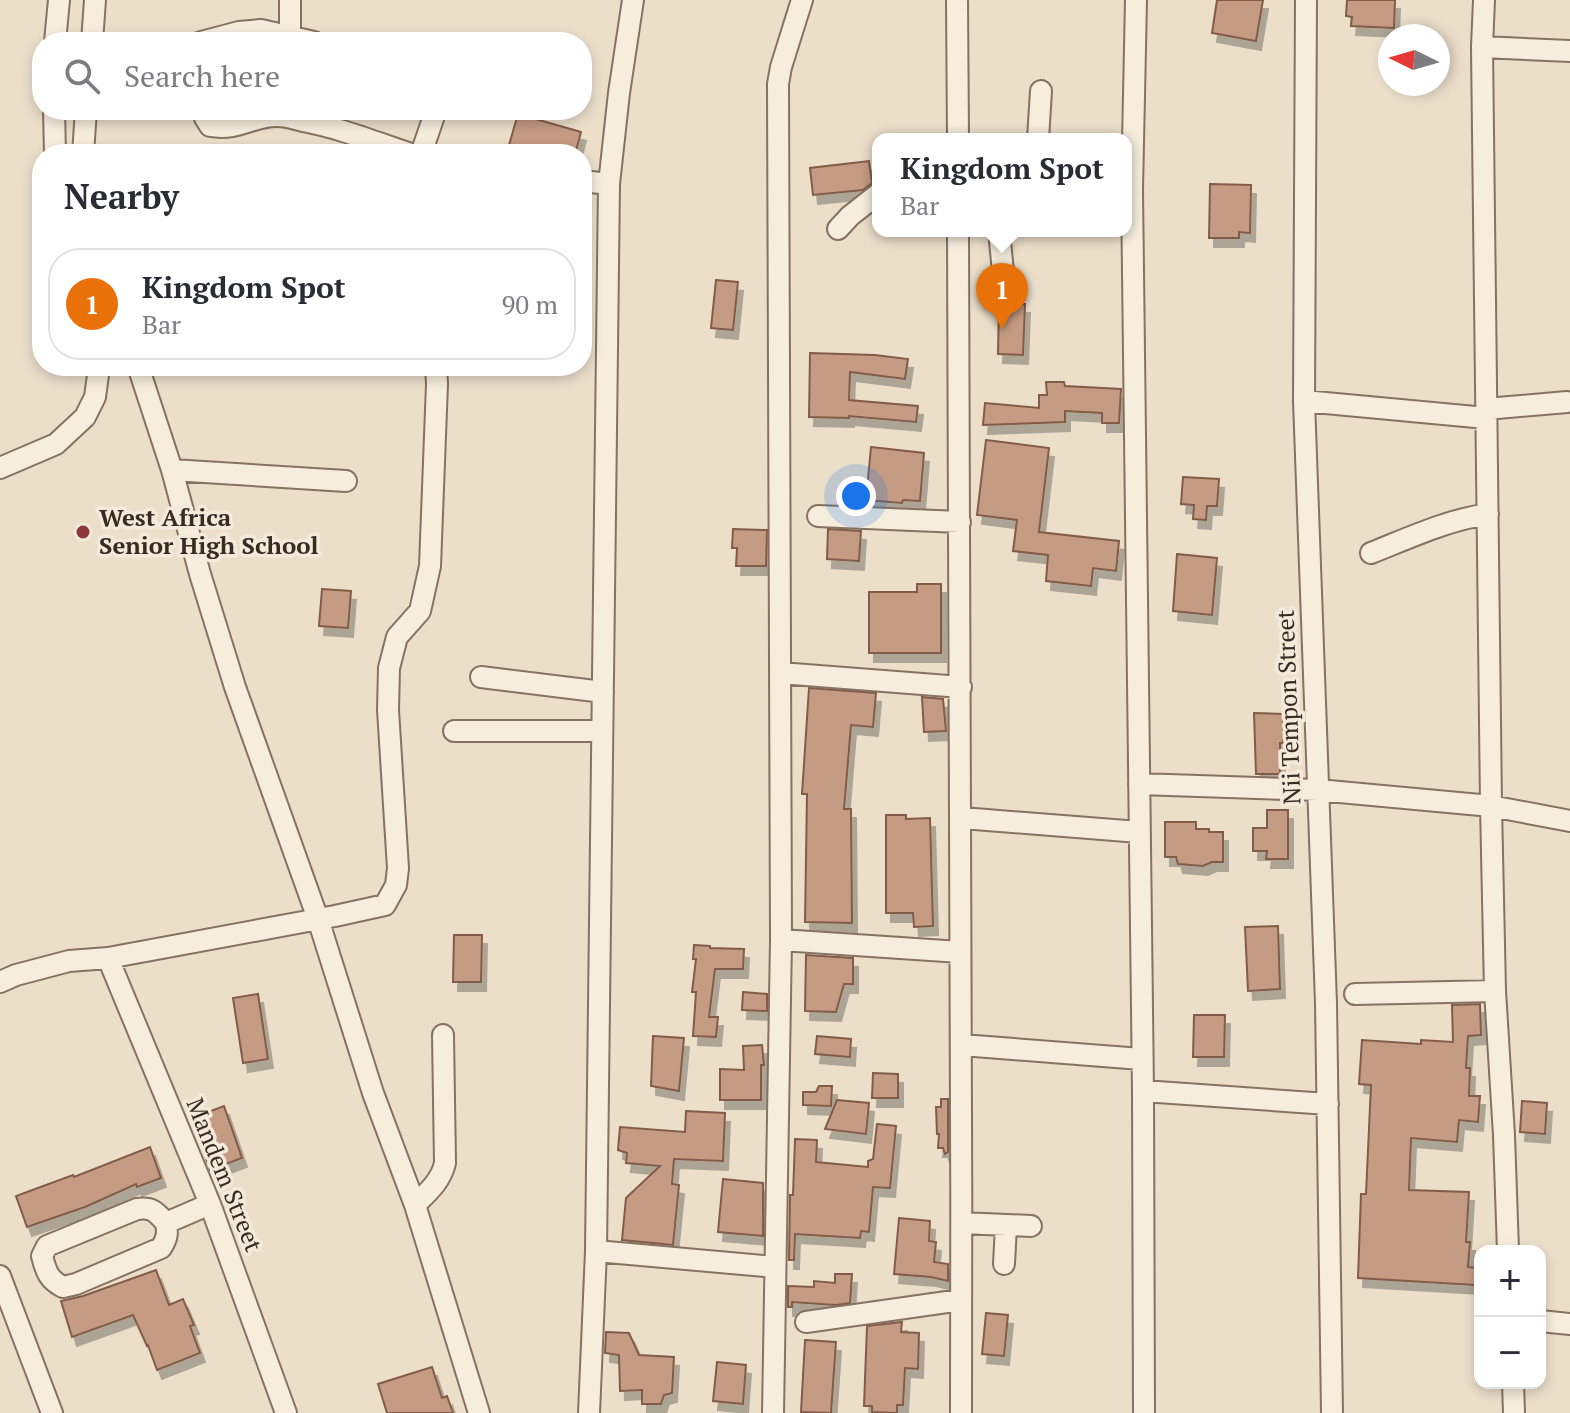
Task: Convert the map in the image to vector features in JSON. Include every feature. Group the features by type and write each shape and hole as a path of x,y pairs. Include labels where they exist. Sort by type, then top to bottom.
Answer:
{"street":[{"path":"56,32 59,0"},
{"path":"93,32 95,0"},
{"path":"290,0 290,32"},
{"path":"589,1413 596,1251 609,184 633,0"},
{"path":"773,1413 781,940 778,84 802,0"},
{"path":"957,0 958,133"},
{"path":"1136,0 1132,190 1144,1413"},
{"name":"Nii Tempon Street","path":"1306,0 1304,401 1326,1003 1332,1413"},
{"path":"1484,0 1482,47 1491,806 1495,991 1508,1245"},
{"path":"239,32 271,32"},
{"path":"1482,47 1570,51"},
{"path":"1038,133 1041,91"},
{"path":"54,120 55,144"},
{"path":"84,144 85,120"},
{"path":"206,120 210,126 221,128 255,120"},
{"path":"299,120 328,126 381,144"},
{"path":"424,144 433,120"},
{"path":"592,182 609,184"},
{"path":"838,229 872,199"},
{"path":"958,237 962,818 961,1413"},
{"path":"1000,237 1003,272"},
{"path":"0,468 56,444 85,417 95,397 98,376"},
{"path":"141,376 235,687 318,919 373,1093 415,1205 479,1413"},
{"path":"0,982 69,961 108,958 385,905 396,885 398,868 388,710 389,668 397,637 420,611 430,566 437,376"},
{"path":"1304,401 1486,414 1567,402"},
{"path":"172,470 346,481"},
{"path":"1371,553 1442,524 1488,514"},
{"path":"818,516 960,522"},
{"path":"780,673 961,687"},
{"path":"481,677 603,692"},
{"path":"454,731 602,731"},
{"path":"1139,784 1318,790 1491,806 1570,821"},
{"path":"962,818 1139,832"},
{"path":"781,940 960,952"},
{"name":"Mandem Street","path":"108,958 210,1204 286,1413"},
{"path":"1355,994 1495,991"},
{"path":"415,1205 438,1181 445,1163 443,1035"},
{"path":"962,1045 1141,1059"},
{"path":"1143,1091 1328,1104"},
{"path":"166,1223 210,1204"},
{"path":"147,1208 156,1212 166,1223 168,1232 161,1248 76,1284 63,1287 52,1281 45,1267 42,1256 47,1246 137,1209 147,1208"},
{"path":"962,1223 1031,1226"},
{"path":"1004,1264 1006,1225"},
{"path":"596,1251 775,1267"},
{"path":"0,1276 52,1413"},
{"path":"806,1322 961,1300"},
{"path":"1546,1322 1570,1324"},
{"path":"1513,1389 1514,1413"}],"building":[{"path":"1217,0 1263,0 1256,41 1212,33"},
{"path":"1347,0 1395,0 1394,24 1378,24 1378,27 1351,26 1352,17 1346,16"},
{"path":"516,120 539,120 581,132 578,144 509,144"},
{"path":"869,161 872,183 863,190 813,195 810,168"},
{"path":"1210,184 1251,185 1250,233 1239,232 1239,238 1209,238"},
{"path":"716,280 738,282 733,330 711,328"},
{"path":"999,303 1025,304 1023,355 998,354"},
{"path":"810,353 908,359 905,379 850,372 849,400 918,406 916,422 849,416 809,417"},
{"path":"1046,382 1121,389 1119,423 1102,423 1102,413 1065,411 1065,422 983,425 985,403 1039,408 1039,395 1047,395"},
{"path":"986,440 1049,448 1039,532 1119,541 1116,571 1093,568 1091,586 1046,581 1048,555 1013,551 1017,520 977,515"},
{"path":"871,447 924,453 920,501 866,500"},
{"path":"1183,477 1219,479 1217,506 1207,506 1206,520 1193,519 1194,505 1181,504"},
{"path":"733,529 767,530 766,566 736,566 737,548 732,548"},
{"path":"828,529 861,531 859,561 827,559"},
{"path":"1177,554 1217,558 1212,615 1173,611"},
{"path":"917,584 941,584 941,653 869,653 869,592 917,592"},
{"path":"322,589 351,591 348,628 319,626"},
{"path":"809,688 876,693 873,727 851,725 844,809 851,809 852,923 805,922 807,794 802,794"},
{"path":"922,697 943,699 946,731 924,732"},
{"path":"1254,713 1283,714 1280,774 1256,774"},
{"path":"1267,810 1288,810 1288,859 1266,859 1267,851 1253,851 1253,828 1267,828"},
{"path":"886,815 906,815 906,819 930,818 933,926 914,927 913,913 886,913"},
{"path":"1165,822 1196,822 1196,829 1223,832 1223,862 1203,866 1178,864 1176,857 1165,857"},
{"path":"1278,926 1280,989 1248,991 1245,927"},
{"path":"454,935 482,935 481,982 453,982"},
{"path":"694,945 744,949 743,969 715,969 709,1017 718,1017 716,1037 693,1036 696,992 692,992 696,959 693,959"},
{"path":"806,955 853,958 853,984 844,984 836,1012 805,1011"},
{"path":"743,992 767,994 767,1011 742,1010"},
{"path":"258,994 268,1059 243,1063 233,998"},
{"path":"1480,1004 1481,1035 1468,1036 1466,1068 1470,1068 1469,1096 1480,1096 1478,1122 1459,1120 1457,1142 1411,1138 1409,1190 1469,1192 1466,1242 1470,1242 1468,1267 1474,1268 1474,1285 1358,1278 1361,1194 1366,1194 1371,1085 1359,1084 1362,1040 1421,1044 1421,1040 1453,1042 1452,1005"},
{"path":"1194,1015 1225,1015 1224,1057 1193,1057"},
{"path":"653,1036 684,1038 679,1091 651,1086"},
{"path":"817,1036 851,1039 850,1057 815,1054"},
{"path":"762,1045 761,1100 720,1100 720,1069 744,1070 743,1046"},
{"path":"873,1073 898,1074 898,1098 872,1098"},
{"path":"819,1086 832,1086 831,1106 803,1105 803,1092 816,1092"},
{"path":"941,1099 948,1099 948,1152 945,1154 943,1148 938,1148 936,1107 941,1107"},
{"path":"837,1100 869,1103 866,1134 825,1129"},
{"path":"1522,1101 1547,1103 1545,1134 1520,1132"},
{"path":"224,1106 242,1158 210,1170 192,1118"},
{"path":"686,1111 725,1113 723,1161 674,1159 672,1184 679,1185 673,1245 622,1240 626,1198 660,1166 626,1163 627,1153 618,1150 620,1127 685,1132"},
{"path":"877,1124 896,1126 890,1188 873,1187 869,1232 861,1231 860,1238 795,1234 794,1260 789,1260 795,1139 817,1140 816,1162 868,1167 868,1161 873,1159"},
{"path":"150,1147 161,1178 137,1187 136,1184 85,1207 27,1227 16,1196"},
{"path":"723,1179 763,1183 763,1236 718,1232"},
{"path":"899,1218 930,1221 929,1241 936,1242 934,1262 948,1264 948,1281 894,1274"},
{"path":"156,1270 169,1305 183,1299 194,1325 190,1326 200,1353 157,1370 133,1315 72,1337 61,1301"},
{"path":"835,1274 852,1274 850,1303 792,1302 792,1307 788,1307 788,1286 814,1287 814,1281 835,1283"},
{"path":"986,1313 1008,1315 1004,1356 982,1354"},
{"path":"902,1322 901,1332 919,1333 918,1369 905,1368 903,1405 897,1405 897,1413 872,1412 872,1406 864,1406 867,1326"},
{"path":"606,1332 629,1333 639,1355 674,1357 672,1393 664,1395 661,1404 642,1404 642,1390 620,1391 619,1355 605,1353"},
{"path":"805,1340 836,1342 831,1413 801,1412"},
{"path":"717,1362 746,1365 743,1404 713,1401"},
{"path":"432,1367 442,1398 447,1396 453,1413 387,1413 378,1384"}],"place":[{"name":"Kingdom Spot","path":"1002,329"},
{"name":"West Africa Senior High School","path":"83,532"}]}
